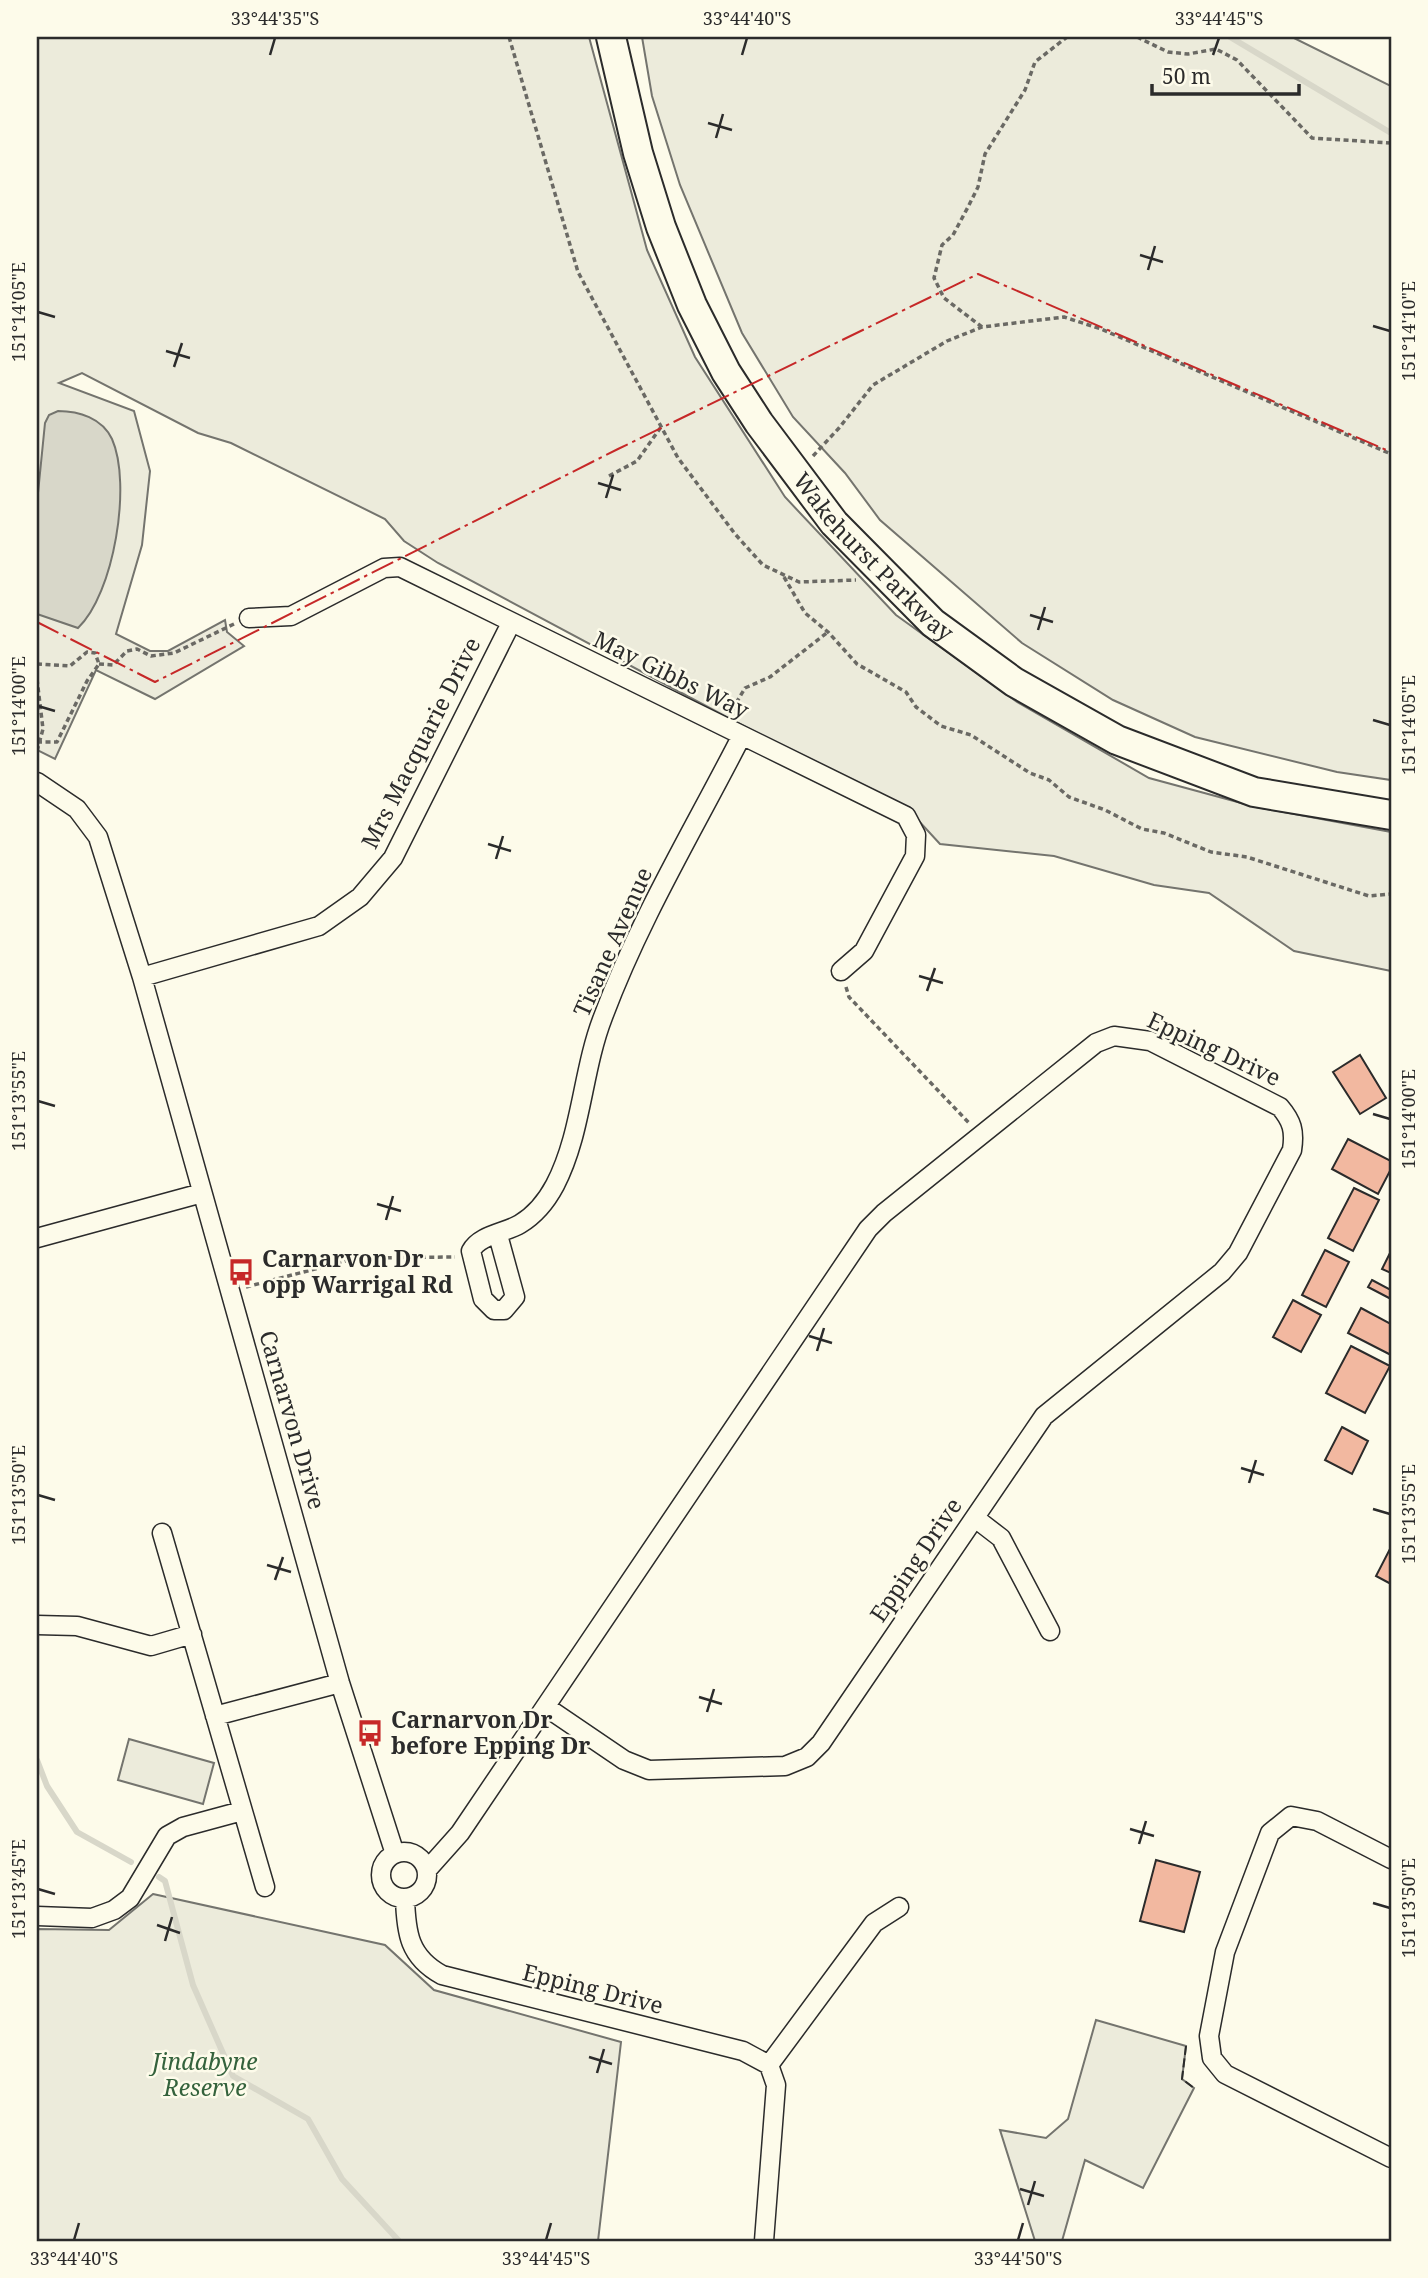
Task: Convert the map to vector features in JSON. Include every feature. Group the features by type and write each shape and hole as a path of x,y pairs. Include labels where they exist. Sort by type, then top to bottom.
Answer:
{"main road":[{"name":"Wakehurst Parkway","path":"611,37 638,153 661,227 692,305 726,372 759,423 834,523 933,623 1014,682 1117,740 1254,792 1391,815"}],"street":[{"name":"May Gibbs Way","path":"249,618 291,616 384,568 400,567 906,816 916,835 915,856 864,951 841,971"},
{"name":"Mrs Macquarie Drive","path":"142,977 319,926 360,897 393,858 511,623"},
{"name":"Tisane Avenue","path":"471,1259 474,1244 522,1223 538,1210 555,1186 568,1156 602,1019 633,946 741,737"},
{"name":"Carnarvon Drive","path":"37,782 77,809 98,837 142,977 340,1684 395,1854"},
{"name":"Epping Drive","path":"426,1870 460,1833 867,1229 1096,1043 1114,1036 1150,1041 1280,1107 1291,1120 1294,1135 1292,1150 1250,1230 1222,1272 1044,1416 821,1743 807,1757 785,1766 649,1770 624,1760 546,1707"},
{"path":"37,1238 202,1193"},
{"path":"471,1259 489,1307 504,1310 511,1305 515,1288 498,1235"},
{"path":"975,1518 1001,1538 1050,1631"},
{"path":"162,1533 265,1887"},
{"path":"37,1625 77,1626 151,1646 192,1634"},
{"path":"215,1716 340,1684"},
{"path":"37,1916 92,1918 114,1910 130,1898 167,1836 183,1827 242,1811"},
{"path":"1391,1859 1317,1821 1291,1816 1270,1833 1225,1952 1209,2036 1212,2058 1225,2074 1391,2158"},
{"path":"395,1854 415,1854 426,1870 427,1878 419,1892 405,1898 390,1893 382,1879 384,1864 395,1854"},
{"name":"Epping Drive","path":"405,1898 412,1949 426,1966 442,1975 743,2051 769,2065"},
{"path":"764,2241 776,2085 769,2065 874,1923 899,1907"}],"path":[{"path":"509,37 578,272 677,458 735,534 763,565 799,582 890,579"},
{"path":"982,327 944,298 934,278 942,245 953,235 963,217 978,187 985,155 1025,90 1034,62 1067,37"},
{"path":"1137,37 1174,54 1216,49 1237,60 1311,138 1391,143"},
{"path":"796,472 839,428 873,385 947,341 982,327 1064,317 1101,329 1391,454"},
{"path":"609,476 637,461 661,427"},
{"path":"783,575 805,613 828,632 857,664 906,692 916,707 941,726 971,735 1030,772 1049,780 1069,797 1105,810 1142,829 1164,833 1211,852 1247,857 1369,896 1391,894"},
{"path":"99,664 113,665 127,652 137,649 151,656 174,653 249,618"},
{"path":"723,728 745,688 771,677 828,632"},
{"path":"37,664 70,666 87,652 95,653 99,664"},
{"path":"39,743 57,742 87,681 99,664"},
{"path":"37,679 43,729 37,751"},
{"path":"841,971 849,997 980,1135"},
{"path":"230,1290 358,1258 452,1256 471,1259"}],"green space":[{"path":"37,37 589,37 647,250 695,357 785,497 896,615 1017,702 1149,778 1256,807 1391,832 1391,971 1294,951 1209,893 1154,885 1054,856 940,844 906,807 751,730 438,563 404,541 385,519 231,443 198,433 82,373 59,383 134,411 150,471 142,545 116,634 150,651 168,651 225,620 227,632 244,646 155,699 96,670 55,759 37,750"},
{"path":"642,37 1292,37 1391,86 1391,780 1337,772 1195,737 1113,700 1022,643 880,520 845,473 793,417 742,333 680,185 652,96"},
{"path":"129,1739 214,1763 203,1804 118,1780"},
{"name":"Jindabyne Reserve","path":"153,1894 385,1945 434,1990 621,2042 598,2241 37,2241 37,1929 109,1930"},
{"path":"1096,2020 1186,2046 1182,2079 1194,2088 1143,2188 1085,2160 1062,2241 1035,2241 1000,2130 1046,2138 1068,2119"}],"shaded area":[{"path":"58,411 74,412 96,421 108,432 118,459 120,510 110,565 91,612 78,628 37,614 37,503 45,423 49,415"}],"building":[{"path":"1360,1055 1386,1098 1360,1114 1333,1072"},
{"path":"1348,1139 1391,1161 1391,1169 1378,1194 1332,1169"},
{"path":"1354,1188 1379,1200 1353,1251 1328,1238"},
{"path":"1325,1250 1349,1262 1326,1307 1302,1295"},
{"path":"1391,1251 1391,1273 1382,1269"},
{"path":"1372,1280 1391,1290 1391,1299 1368,1287"},
{"path":"1293,1300 1321,1315 1301,1352 1273,1337"},
{"path":"1361,1308 1391,1324 1391,1355 1348,1333"},
{"path":"1351,1346 1390,1366 1365,1413 1326,1393"},
{"path":"1342,1427 1368,1441 1352,1474 1325,1460"},
{"path":"1391,1547 1391,1584 1376,1576"},
{"path":"1156,1860 1200,1872 1184,1932 1140,1921"}],"waterway":[{"path":"1230,37 1391,133"},
{"path":"37,1760 47,1786 77,1832 131,1862"},
{"path":"159,1877 165,1881 193,1985 233,2076 308,2119 342,2179 399,2241"}],"fence":[{"path":"1186,2046 1182,2079 1194,2088"}],"power":[{"path":"37,622 155,682 618,449 978,274 1391,452"}],"place":[{"name":"Carnarvon Dr opp Warrigal Rd","path":"241,1272"},
{"name":"Carnarvon Dr before Epping Dr","path":"370,1733"}]}
